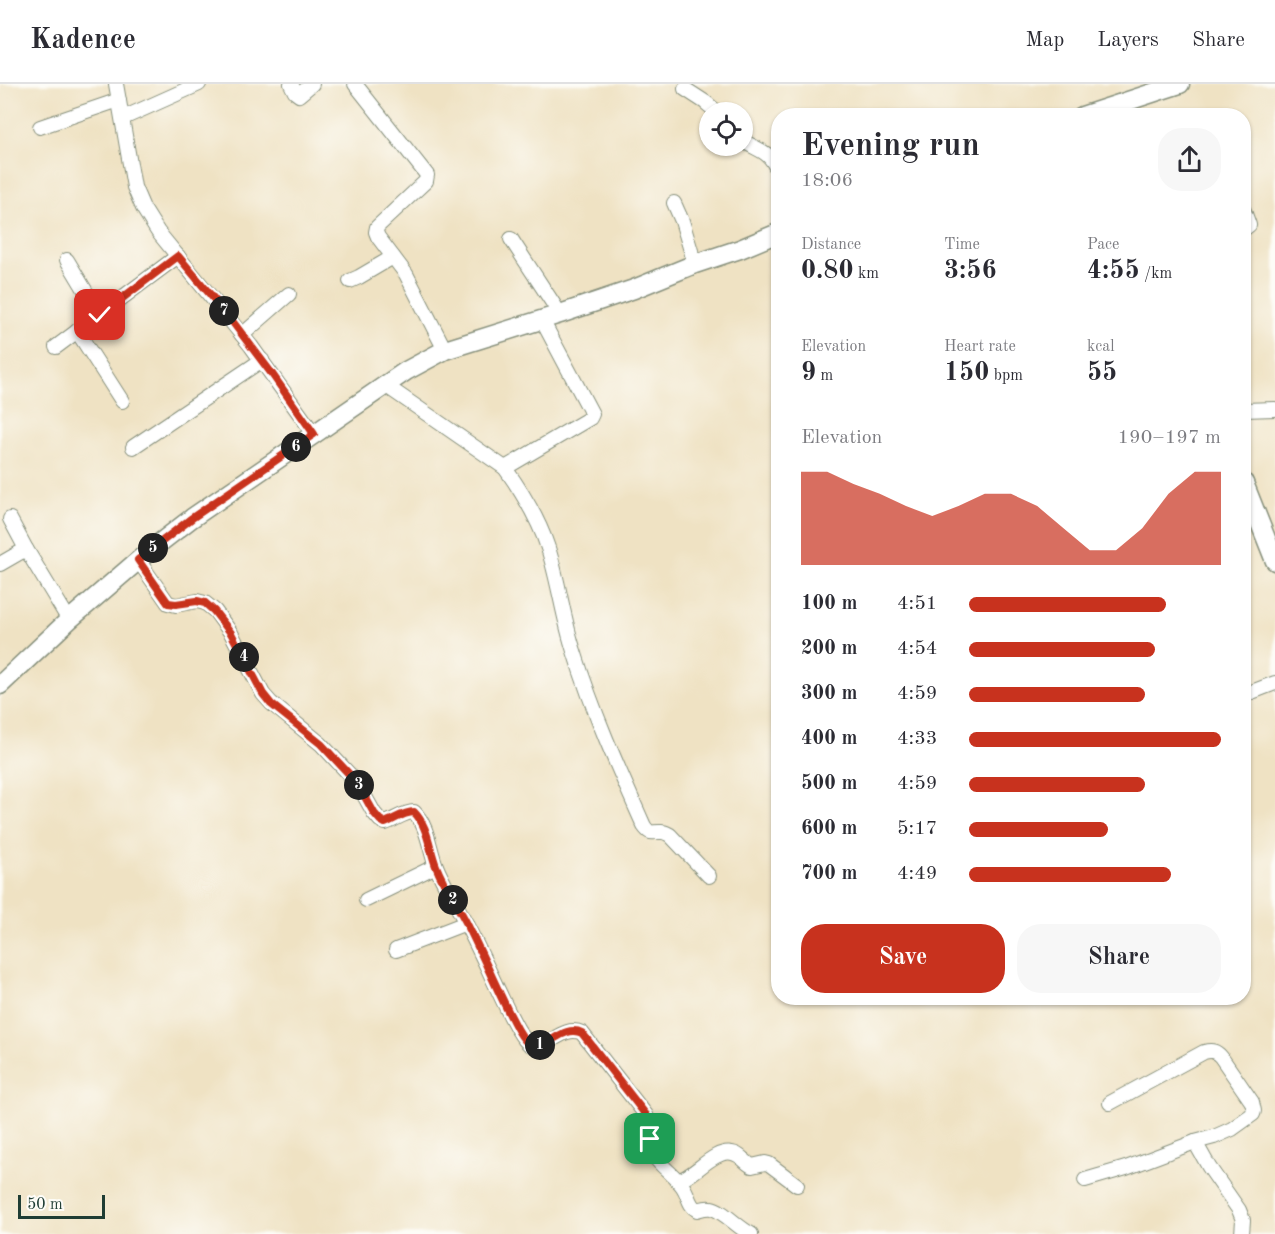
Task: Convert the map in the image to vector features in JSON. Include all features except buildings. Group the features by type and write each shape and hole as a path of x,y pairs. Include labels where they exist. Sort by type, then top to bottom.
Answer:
{"main road":[{"path":"1127,108 1180,84"},
{"path":"0,685 69,620 138,560 192,518 406,371 445,350 634,289 771,236"},
{"path":"1251,501 1275,561"}],"street":[{"path":"116,84 134,187 143,208 158,232 262,360 314,434"},
{"path":"123,118 199,84"},
{"path":"291,84 299,95 312,84"},
{"path":"355,84 427,175 426,181 376,227 376,231 406,274 445,350"},
{"path":"685,89 705,102"},
{"path":"40,128 119,100"},
{"path":"753,146 771,158"},
{"path":"674,203 695,264"},
{"path":"511,239 560,314"},
{"path":"56,347 178,256"},
{"path":"350,281 393,257"},
{"path":"67,260 100,315"},
{"path":"242,334 289,294"},
{"path":"505,468 590,418 592,414 542,320"},
{"path":"77,332 122,401"},
{"path":"133,447 262,360"},
{"path":"385,385 505,468 522,494 548,547 573,648 590,700 644,826 652,834 662,832 670,835 709,876"},
{"path":"1251,410 1275,409"},
{"path":"10,519 69,620"},
{"path":"0,564 26,549"},
{"path":"138,560 168,603 197,601 205,603 214,611 231,633 263,694 271,704 321,744 350,775 380,820 385,823 408,812 414,812 420,818 436,866 450,896 466,922 505,1005 528,1043 534,1046 542,1045 571,1030 582,1033 646,1115 650,1123 651,1149 655,1157 684,1188 694,1209 711,1208 752,1234"},
{"path":"1251,692 1275,683"},
{"path":"366,900 436,866"},
{"path":"396,950 466,922"},
{"path":"1085,1180 1214,1137 1232,1129 1253,1114 1254,1110 1252,1102 1216,1052 1211,1050 1110,1103"},
{"path":"1195,1142 1209,1167 1239,1210 1243,1220 1242,1234"},
{"path":"678,1181 710,1160 729,1152 735,1153 752,1166 769,1164 797,1185"}],"route":[{"path":"100,315 178,256 229,317 314,434 192,518 138,560 168,603 197,601 205,603 214,611 231,633 263,694 271,704 321,744 350,775 380,820 385,823 408,812 414,812 420,818 436,866 450,896 466,922 513,1021 523,1037 534,1046 542,1045 571,1030 582,1033 646,1115 650,1123 650,1139"}]}
